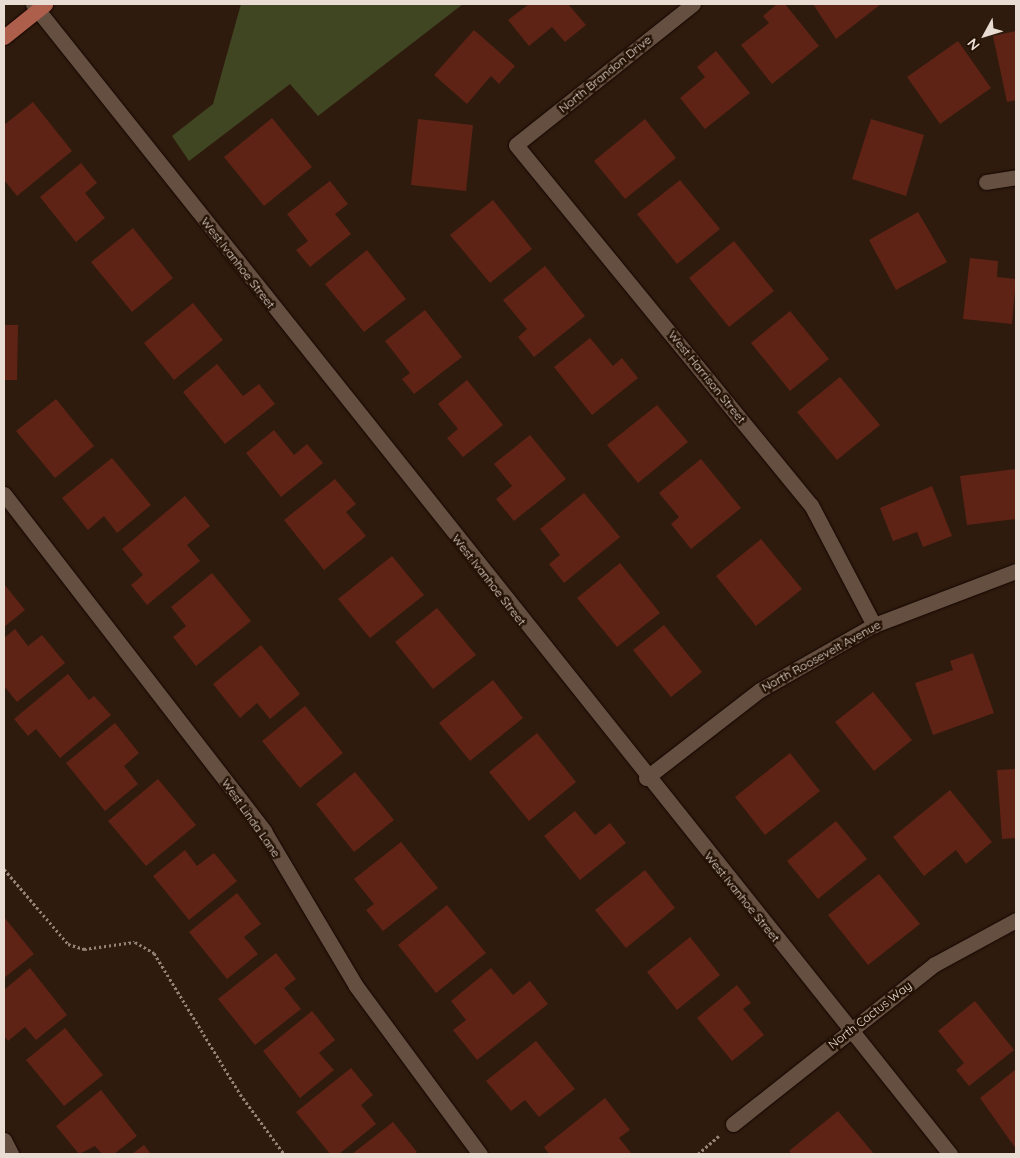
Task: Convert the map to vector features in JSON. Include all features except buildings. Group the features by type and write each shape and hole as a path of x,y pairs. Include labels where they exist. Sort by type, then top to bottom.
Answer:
{"main road":[{"path":"4,36 39,6"}],"street":[{"name":"North Brandon Drive","path":"516,145 693,4"},
{"name":"West Ivanhoe Street","path":"39,6 646,778 950,1154"},
{"name":"West Harrison Street","path":"516,145 812,504 874,625"},
{"path":"986,182 1016,177"},
{"name":"West Linda Lane","path":"4,494 264,831 356,986 480,1154"},
{"name":"North Roosevelt Avenue","path":"646,778 760,690 874,625 1016,571"},
{"name":"North Cactus Way","path":"733,1124 849,1029 935,964 1016,920"},
{"path":"4,1140 11,1154"}],"path":[{"path":"4,869 68,944 84,950 135,942 154,953 240,1094 284,1154"},
{"path":"698,1154 733,1124"}],"green space":[{"path":"241,4 463,4 318,116 290,84 189,161 172,136 213,104"}]}
